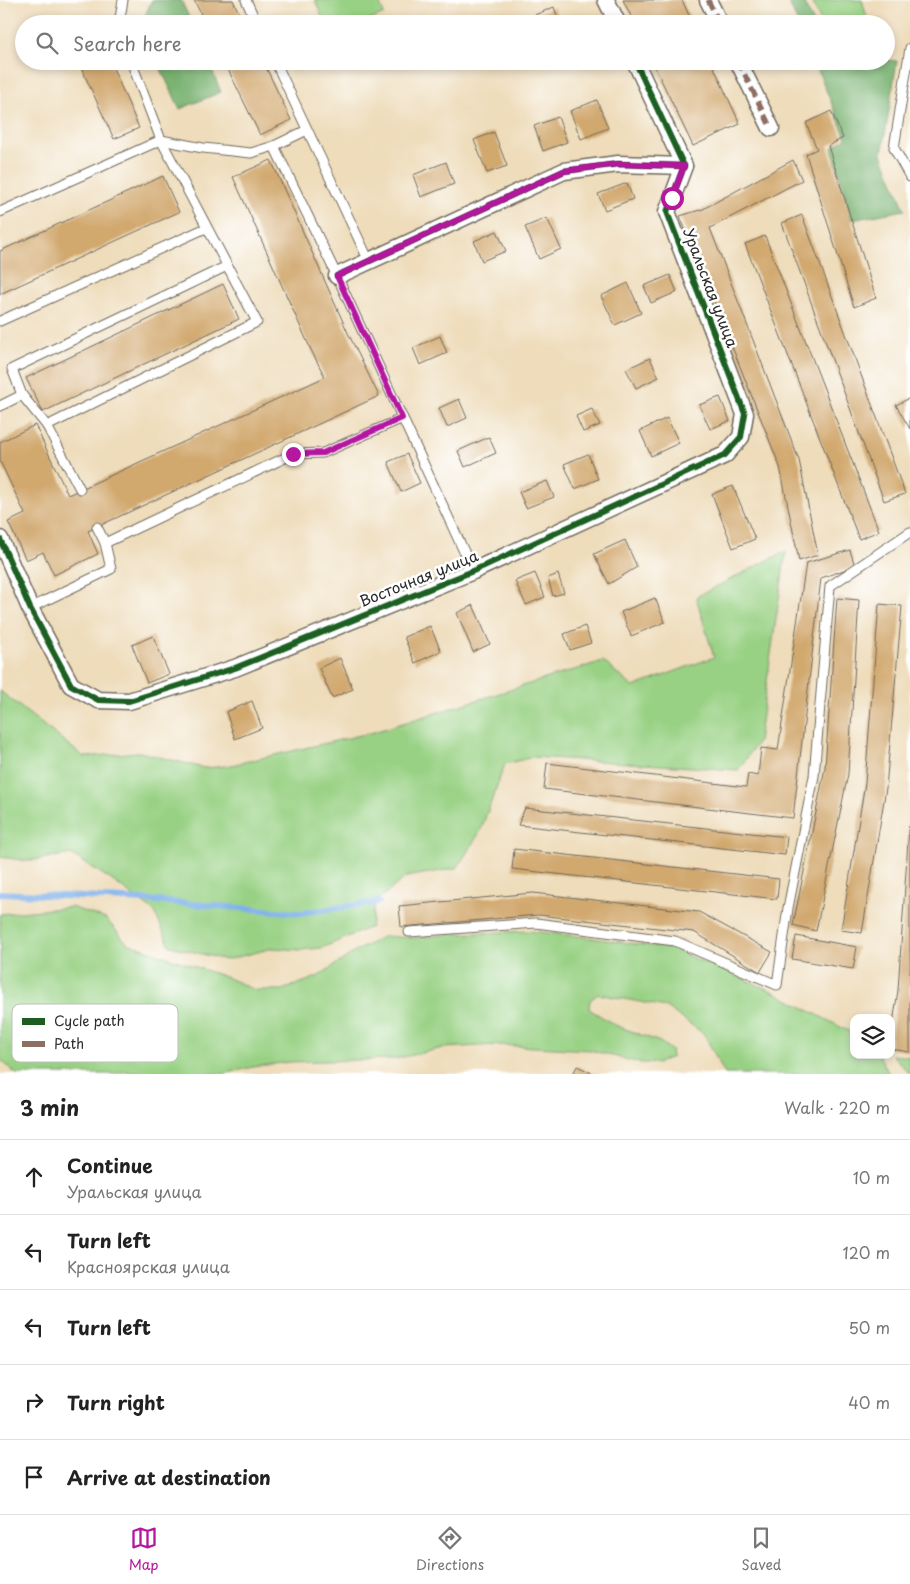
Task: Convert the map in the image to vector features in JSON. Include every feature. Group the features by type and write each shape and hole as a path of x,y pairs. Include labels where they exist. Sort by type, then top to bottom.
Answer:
{"street":[{"path":"606,0 614,15"},
{"path":"708,0 716,15"},
{"path":"337,276 564,171 618,164 684,166 639,70"},
{"path":"742,70 771,128"},
{"name":"Уральская улица","path":"684,166 667,212 745,414"},
{"name":"Восточная улица","path":"30,608 71,685 98,700 129,701 235,668 473,571 725,455 741,436 745,414"},
{"path":"0,539 30,608"}],"lane":[{"path":"120,15 123,0"},
{"path":"246,0 253,15"},
{"path":"910,48 894,148 910,177"},
{"path":"47,426 257,322 161,140 134,70"},
{"path":"279,70 369,261"},
{"path":"0,212 161,140 203,148 251,153 274,146 307,130"},
{"path":"274,146 337,276 473,571"},
{"path":"0,321 206,228"},
{"path":"80,489 47,426 22,395 12,369 227,266"},
{"path":"0,406 22,395"},
{"path":"105,543 293,454 323,453 402,418"},
{"path":"30,608 111,568 105,543 97,527"},
{"path":"409,932 536,923 675,941 777,985 788,908 814,776 830,586 910,532"}],"green space":[{"path":"152,0 181,0 188,15 145,15"},
{"path":"315,0 378,0 384,14 382,15 321,15"},
{"path":"788,0 802,0 810,15 794,15"},
{"path":"821,0 862,0 866,15 818,15 813,4"},
{"path":"895,61 897,61 882,154 905,210 852,220 832,148 846,138 818,70 895,70"},
{"path":"161,70 212,70 221,92 180,109"},
{"path":"786,551 758,742 738,770 533,757 505,764 480,832 457,868 406,877 375,902 371,927 322,948 300,950 273,948 226,960 170,946 154,911 71,854 28,861 0,857 0,691 84,757 139,752 204,768 227,766 374,732 603,661 633,687 714,657 696,597"},
{"path":"71,907 106,919 127,943 228,978 255,990 282,990 317,977 356,951 385,936 414,938 451,934 530,931 673,949 772,991 850,1032 850,1059 881,1059 889,1074 725,1074 704,1034 666,1007 598,994 590,1000 589,1009 615,1025 660,1042 671,1050 672,1057 657,1063 640,1063 590,1050 498,1045 443,1048 395,1059 289,1062 252,1067 224,1074 149,1074 125,1071 115,1074 16,1074 0,1059 0,914"},
{"path":"895,1055 910,1057 910,1074 895,1058"}],"building":[{"path":"194,0 233,0 240,15 202,15"},
{"path":"623,0 682,0 689,15 630,15"},
{"path":"554,7 557,15 535,15"},
{"path":"82,70 114,70 139,128 114,139"},
{"path":"228,70 267,70 291,120 260,135"},
{"path":"656,70 715,70 740,124 693,146"},
{"path":"597,100 608,128 581,139 570,111"},
{"path":"831,111 843,138 828,146 876,298 854,307 806,154 817,149 806,123"},
{"path":"558,117 567,142 543,151 534,126"},
{"path":"494,132 507,166 487,173 474,140"},
{"path":"271,160 348,333 379,396 88,531 98,554 54,575 43,552 26,560 8,522 25,514 0,461 0,442 35,425 68,495 325,377 233,177"},
{"path":"793,160 802,180 710,228 799,460 818,555 799,561 780,467 680,216 703,209"},
{"path":"446,162 454,184 421,197 413,175"},
{"path":"163,176 179,212 0,294 0,251"},
{"path":"627,183 633,199 605,210 598,194"},
{"path":"802,215 905,494 884,501 782,223"},
{"path":"547,218 561,249 539,259 525,227"},
{"path":"497,231 506,251 482,261 474,241"},
{"path":"765,236 879,531 859,539 745,244"},
{"path":"670,275 677,292 651,303 644,286"},
{"path":"628,283 641,313 615,325 601,296"},
{"path":"223,284 239,319 43,412 26,378"},
{"path":"440,336 447,353 420,365 413,348"},
{"path":"650,358 659,377 636,388 626,369"},
{"path":"720,397 730,421 710,429 699,405"},
{"path":"910,398 910,429 896,405"},
{"path":"459,399 467,418 447,427 439,408"},
{"path":"592,409 600,425 583,432 576,416"},
{"path":"667,418 679,443 651,456 640,431"},
{"path":"489,437 496,453 465,467 458,451"},
{"path":"407,454 420,483 401,492 388,462"},
{"path":"588,454 598,479 575,489 564,464"},
{"path":"547,481 554,497 526,508 519,492"},
{"path":"733,486 755,539 733,548 712,494"},
{"path":"625,540 637,567 609,584 594,554"},
{"path":"850,550 855,566 821,578 793,818 544,789 547,763 746,787 748,774 758,776 761,748 778,750 806,563"},
{"path":"535,573 545,597 526,605 515,581"},
{"path":"558,574 564,593 553,596 548,578"},
{"path":"655,598 665,622 631,636 621,612"},
{"path":"837,598 859,600 848,774 816,931 793,925 825,768"},
{"path":"879,604 902,606 886,788 862,933 841,930 865,783"},
{"path":"473,605 490,644 473,652 457,613"},
{"path":"430,626 441,651 415,663 404,637"},
{"path":"585,626 591,643 570,650 564,634"},
{"path":"153,636 169,674 147,683 132,645"},
{"path":"340,658 353,689 332,698 319,668"},
{"path":"252,701 262,728 235,739 226,712"},
{"path":"525,808 787,837 785,855 518,825"},
{"path":"910,826 910,1052 895,1050 894,1014 898,990"},
{"path":"514,849 779,879 777,899 512,869"},
{"path":"533,893 699,912 772,952 760,972 694,932 539,915 401,927 399,906"},
{"path":"796,936 857,947 853,969 792,959"},
{"path":"577,1066 594,1074 573,1074"}],"waterway":[{"path":"0,893 145,900 300,913 379,902"}],"marked path":[{"path":"708,0 716,15"},
{"path":"742,70 771,128"}],"cycle path":[{"path":"0,539 30,608 71,685 98,700 129,701 235,668 473,571 725,455 741,437 745,414 667,212 684,166 639,70"},
{"path":"337,276 564,171 618,164 684,166"}],"route":[{"path":"293,454 323,453 402,418 337,276 564,171 618,164 684,166 672,198"}]}
